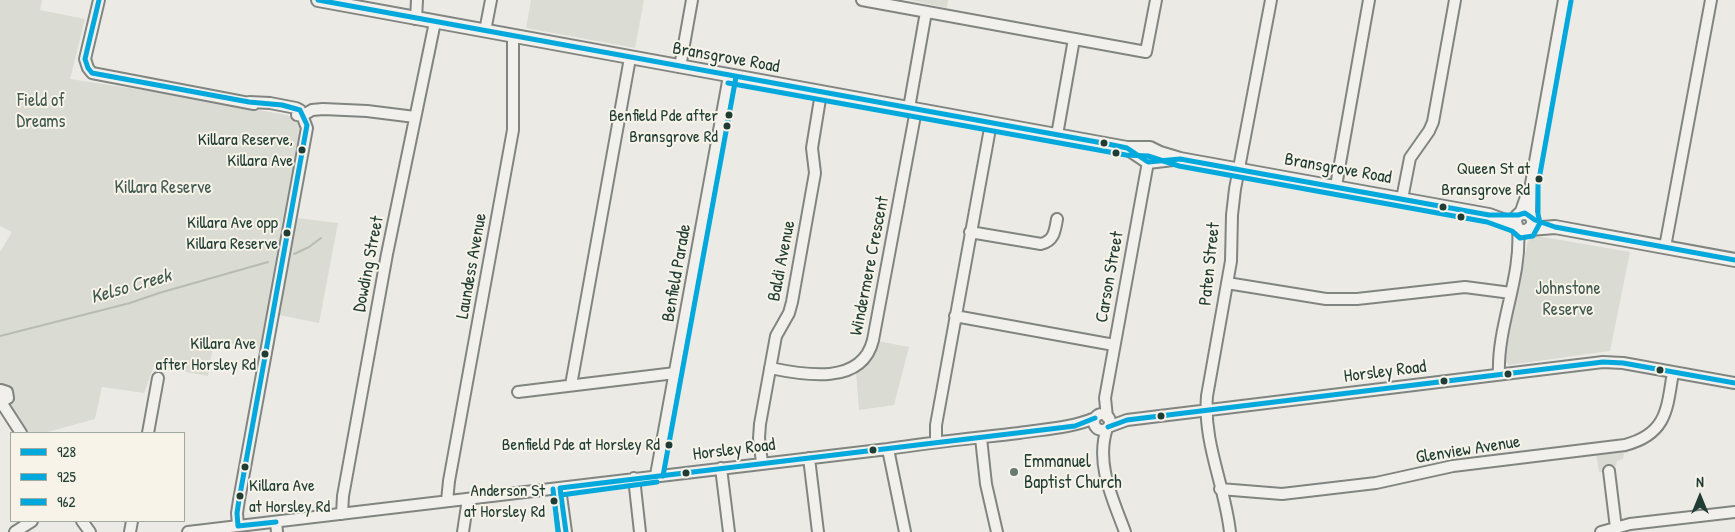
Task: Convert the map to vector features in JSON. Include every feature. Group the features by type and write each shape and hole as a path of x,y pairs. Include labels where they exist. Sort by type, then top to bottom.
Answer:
{"main road":[{"name":"Bransgrove Road","path":"322,0 416,19 1127,148 1149,156 1180,159 1336,186 1735,260"}],"street":[{"path":"99,0 85,59 92,73 249,102 302,116 306,122 239,500 237,512 238,526"},
{"path":"416,19 417,0"},
{"path":"485,31 491,0"},
{"path":"680,67 692,0"},
{"path":"862,0 1146,52 1156,0"},
{"name":"Paten Street","path":"1230,532 1212,454 1207,410 1209,383 1232,253 1232,215 1239,169 1271,0"},
{"path":"1336,186 1369,0"},
{"path":"1402,199 1410,158 1430,131 1433,122 1455,0"},
{"path":"1500,374 1499,357 1564,0"},
{"path":"1665,247 1710,0"},
{"name":"Windermere Crescent","path":"770,368 810,375 842,372 856,366 869,352 873,340 912,109 926,12"},
{"name":"Dowding Street","path":"342,514 343,496 380,292 434,22"},
{"name":"Laundess Avenue","path":"447,501 449,481 513,130 513,36"},
{"path":"1057,135 1074,40"},
{"path":"571,385 630,58"},
{"name":"Benfield Parade","path":"656,476 729,76"},
{"name":"Baldi Avenue","path":"762,463 759,431 776,336 789,313 792,302 815,178 816,169 812,148 822,93"},
{"path":"302,116 312,110 359,110 415,117"},
{"path":"936,442 936,426 991,123"},
{"name":"Carson Street","path":"1125,532 1108,485 1103,450 1102,423 1114,345 1149,156"},
{"path":"970,232 1041,244 1052,238 1057,219"},
{"path":"1227,283 1326,299 1357,299 1465,287 1511,293"},
{"path":"955,316 1114,345"},
{"name":"Horsley Road","path":"188,532 238,526 276,527 342,514 1603,362 1623,363 1735,383"},
{"name":"Glenview Avenue","path":"1220,488 1282,494 1376,483 1458,465 1625,445 1648,436 1656,429 1667,408 1673,372"},
{"path":"518,392 675,373"},
{"path":"148,432 158,378"},
{"path":"0,398 20,432"},
{"path":"981,438 986,484 997,532"},
{"path":"888,449 905,532"},
{"path":"809,458 818,532"},
{"path":"721,468 729,532"},
{"path":"1609,471 1616,528"},
{"path":"634,478 640,532"},
{"path":"560,488 566,532"},
{"path":"463,532 468,499"},
{"path":"1601,532 1630,524 1735,512"},
{"path":"15,532 30,522"}],"shaded area":[{"path":"531,0 644,0 635,48 526,28"}],"green space":[{"path":"0,0 42,0 40,10 85,19 70,79 201,99 286,115 296,121 300,130 261,350 214,340 208,376 154,366 144,393 102,387 95,419 48,432 23,432 0,394 0,252 12,232 0,226"},
{"path":"909,0 948,0 947,8"},
{"path":"297,218 338,223 319,323 279,315"},
{"name":"Johnstone Reserve","path":"1537,236 1630,252 1610,351 1509,365 1505,361 1504,353 1528,241"},
{"path":"877,341 909,347 894,405 859,410 856,371 870,358"},
{"path":"1627,448 1628,453 1624,453 1623,459 1617,461 1613,469 1599,472 1596,452"}],"waterway":[{"name":"Kelso Creek","path":"294,254 309,247 321,238"},
{"name":"Kelso Creek","path":"0,336 130,303 268,262"}],"transit line":[{"name":"928","path":"99,0 85,59 92,73 249,102 282,105 300,110 307,125 239,500 238,526"},
{"name":"962","path":"318,0 1108,144 1127,148 1148,162 1180,159 1489,215 1518,215 1525,213 1535,220 1555,227 1735,260"},
{"name":"925","path":"728,83 1126,155 1148,156 1179,166 1487,222 1512,231 1520,238 1533,236 1540,223 1538,214 1538,185 1571,1"},
{"name":"925","path":"663,476 736,77"},
{"name":"928","path":"1108,427 1127,420 1603,362 1623,363 1735,383"},
{"name":"928","path":"560,488 1075,426 1095,418"},
{"name":"925","path":"561,495 657,482"},
{"name":"928","path":"560,488 566,532"},
{"name":"925","path":"553,489 558,532"},
{"name":"928","path":"238,526 276,522"}],"place":[{"name":"Benfield Pde after Bransgrove Rd","path":"727,126"},
{"name":"Killara Reserve, Killara Ave","path":"302,150"},
{"name":"Queen St at Bransgrove Rd","path":"1539,179"},
{"name":"Killara Ave opp Killara Reserve","path":"287,233"},
{"name":"Killara Ave after Horsley Rd","path":"265,354"},
{"name":"Benfield Pde at Horsley Rd","path":"669,445"},
{"name":"Emmanuel Baptist Church","path":"1014,472"},
{"name":"Killara Ave at Horsley Rd","path":"240,496"},
{"name":"Anderson St at Horsley Rd","path":"554,501"}],"park label":[{"name":"Field of Dreams","path":"41,111"},
{"name":"Killara Reserve","path":"163,188"}]}
